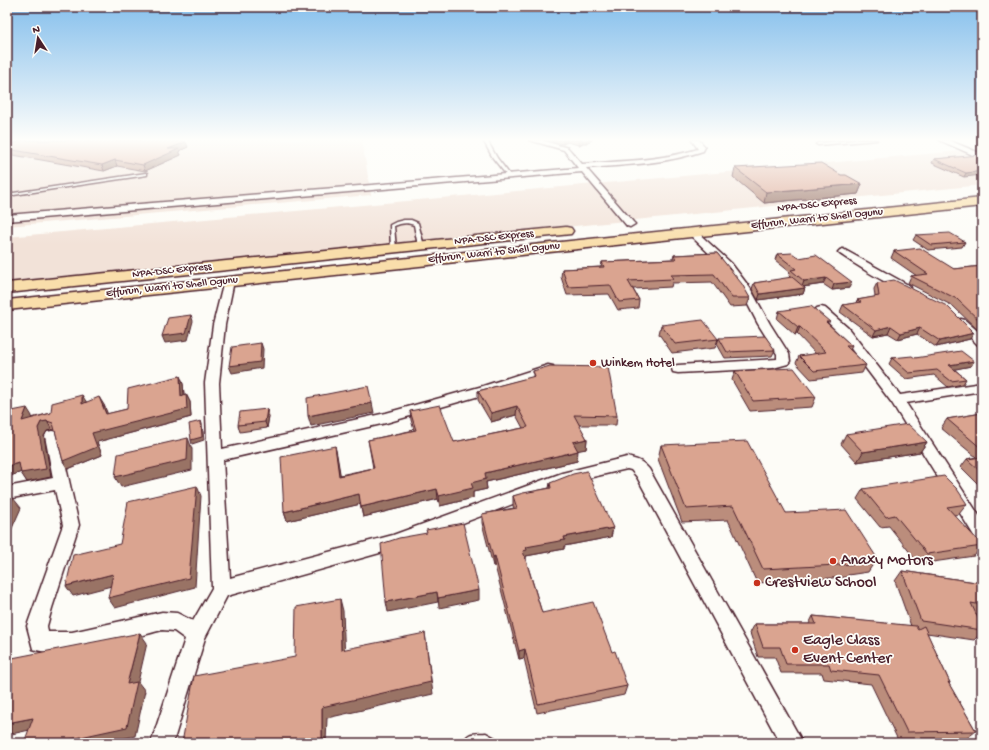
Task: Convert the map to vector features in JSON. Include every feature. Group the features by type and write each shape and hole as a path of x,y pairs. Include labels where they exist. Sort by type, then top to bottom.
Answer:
{"main road":[{"name":"NPA-DSC Express","path":"833,203 982,188"},
{"name":"Effurun, Warri to Shell Ogunu","path":"7,305 229,281 690,223 982,202"},
{"path":"615,226 646,222"},
{"name":"NPA-DSC Express","path":"7,288 584,229"}],"street":[{"path":"7,218 518,175"},
{"path":"587,175 630,224"},
{"path":"678,369 773,364 784,361 783,354 764,324 746,290 690,223"},
{"path":"843,252 886,278 914,292"},
{"path":"162,743 196,635 221,590 212,383 219,325 229,281"},
{"path":"821,310 844,331 897,400 982,534"},
{"path":"954,314 982,342"},
{"path":"214,456 386,418 488,389 548,369"},
{"path":"897,400 982,388"},
{"path":"52,436 71,525 37,626 40,642 72,642 162,621 177,622 196,635"},
{"path":"221,590 394,542 568,477 627,463 636,465 643,473 792,743"},
{"path":"7,493 63,482"}],"lane":[{"path":"7,195 139,175"},
{"path":"393,249 392,226 405,222 414,222 416,224 421,246"},
{"path":"469,743 471,740 486,739 493,743"}],"shaded area":[{"path":"7,175 368,175 371,195 7,226"},
{"path":"694,175 982,175 982,185 7,283 7,237"}],"building":[{"path":"744,175 846,175 862,184 766,192"},
{"path":"950,233 965,242 931,245 916,235"},
{"path":"920,248 954,269 982,266 982,323 957,299 911,276 928,274 894,251"},
{"path":"717,253 742,284 750,298 732,298 714,274 671,275 673,279 628,281 639,300 619,302 610,285 568,287 562,269 604,267 602,262 676,259 674,255"},
{"path":"792,253 799,258 816,255 852,282 834,284 826,278 804,281 791,270 796,269 777,254"},
{"path":"792,277 805,288 760,294 754,283"},
{"path":"894,280 947,306 974,333 940,341 920,328 901,333 891,326 876,330 843,305 861,302 857,300 879,296 877,283"},
{"path":"811,306 830,322 826,322 852,346 846,346 866,365 814,371 799,356 826,352 800,327 798,327 779,311"},
{"path":"191,315 186,333 162,336 168,318"},
{"path":"703,320 718,339 675,344 661,325"},
{"path":"765,336 775,350 727,352 719,338"},
{"path":"261,343 260,362 229,366 232,347"},
{"path":"961,351 974,361 949,365 966,379 951,381 937,370 909,373 892,358 912,356 915,358"},
{"path":"550,366 608,367 617,416 574,415 587,439 573,442 578,451 485,473 486,479 471,483 473,488 439,496 437,489 361,507 359,494 284,512 281,457 335,446 339,476 374,468 368,440 416,430 410,411 440,405 454,442 528,427 517,406 491,413 478,391 535,376 533,371"},
{"path":"794,368 816,397 753,401 735,371"},
{"path":"180,376 181,396 186,394 187,409 92,433 97,447 63,461 53,423 47,421 41,422 38,428 46,469 21,473 19,463 7,466 7,412 27,408 22,421 51,413 52,403 82,395 82,404 99,397 106,414 127,409 128,389"},
{"path":"368,386 372,403 308,416 307,398"},
{"path":"267,409 265,422 238,425 240,412"},
{"path":"982,413 982,449 947,419"},
{"path":"201,421 202,437 191,440 189,424"},
{"path":"908,424 927,442 863,452 846,434"},
{"path":"188,438 187,460 115,477 118,454"},
{"path":"747,441 786,513 846,510 877,558 856,562 856,564 763,569 733,506 686,509 661,445"},
{"path":"982,457 982,473 967,459"},
{"path":"587,471 613,528 564,537 565,540 526,547 527,550 523,551 542,613 593,602 612,652 615,651 627,686 538,704 525,649 519,651 495,556 493,557 482,514 517,508 513,496 551,488 550,483 573,474"},
{"path":"944,476 957,489 967,504 947,507 982,546 927,554 895,515 886,517 863,489"},
{"path":"197,486 189,578 108,598 113,574 66,586 73,555 120,544 128,502"},
{"path":"13,498 7,511 7,499"},
{"path":"463,523 479,590 438,598 437,592 386,602 381,544 399,538 427,533 426,530"},
{"path":"902,571 982,583 982,605 971,603 982,630 921,621"},
{"path":"340,599 341,650 425,633 431,682 322,707 322,743 182,743 194,676 295,657 296,607"},
{"path":"813,616 916,626 918,629 924,626 950,683 948,682 976,731 907,732 879,675 831,670 829,664 786,664 780,647 763,647 755,624 816,624"},
{"path":"140,633 127,684 137,682 127,727 53,743 24,743 33,718 7,723 7,659"}],"place":[{"name":"Winkem Hotel","path":"593,363"},
{"name":"Anaxy Motors","path":"833,561"},
{"name":"Crestview School","path":"757,583"},
{"name":"Eagle Class Event Center","path":"795,650"}]}
